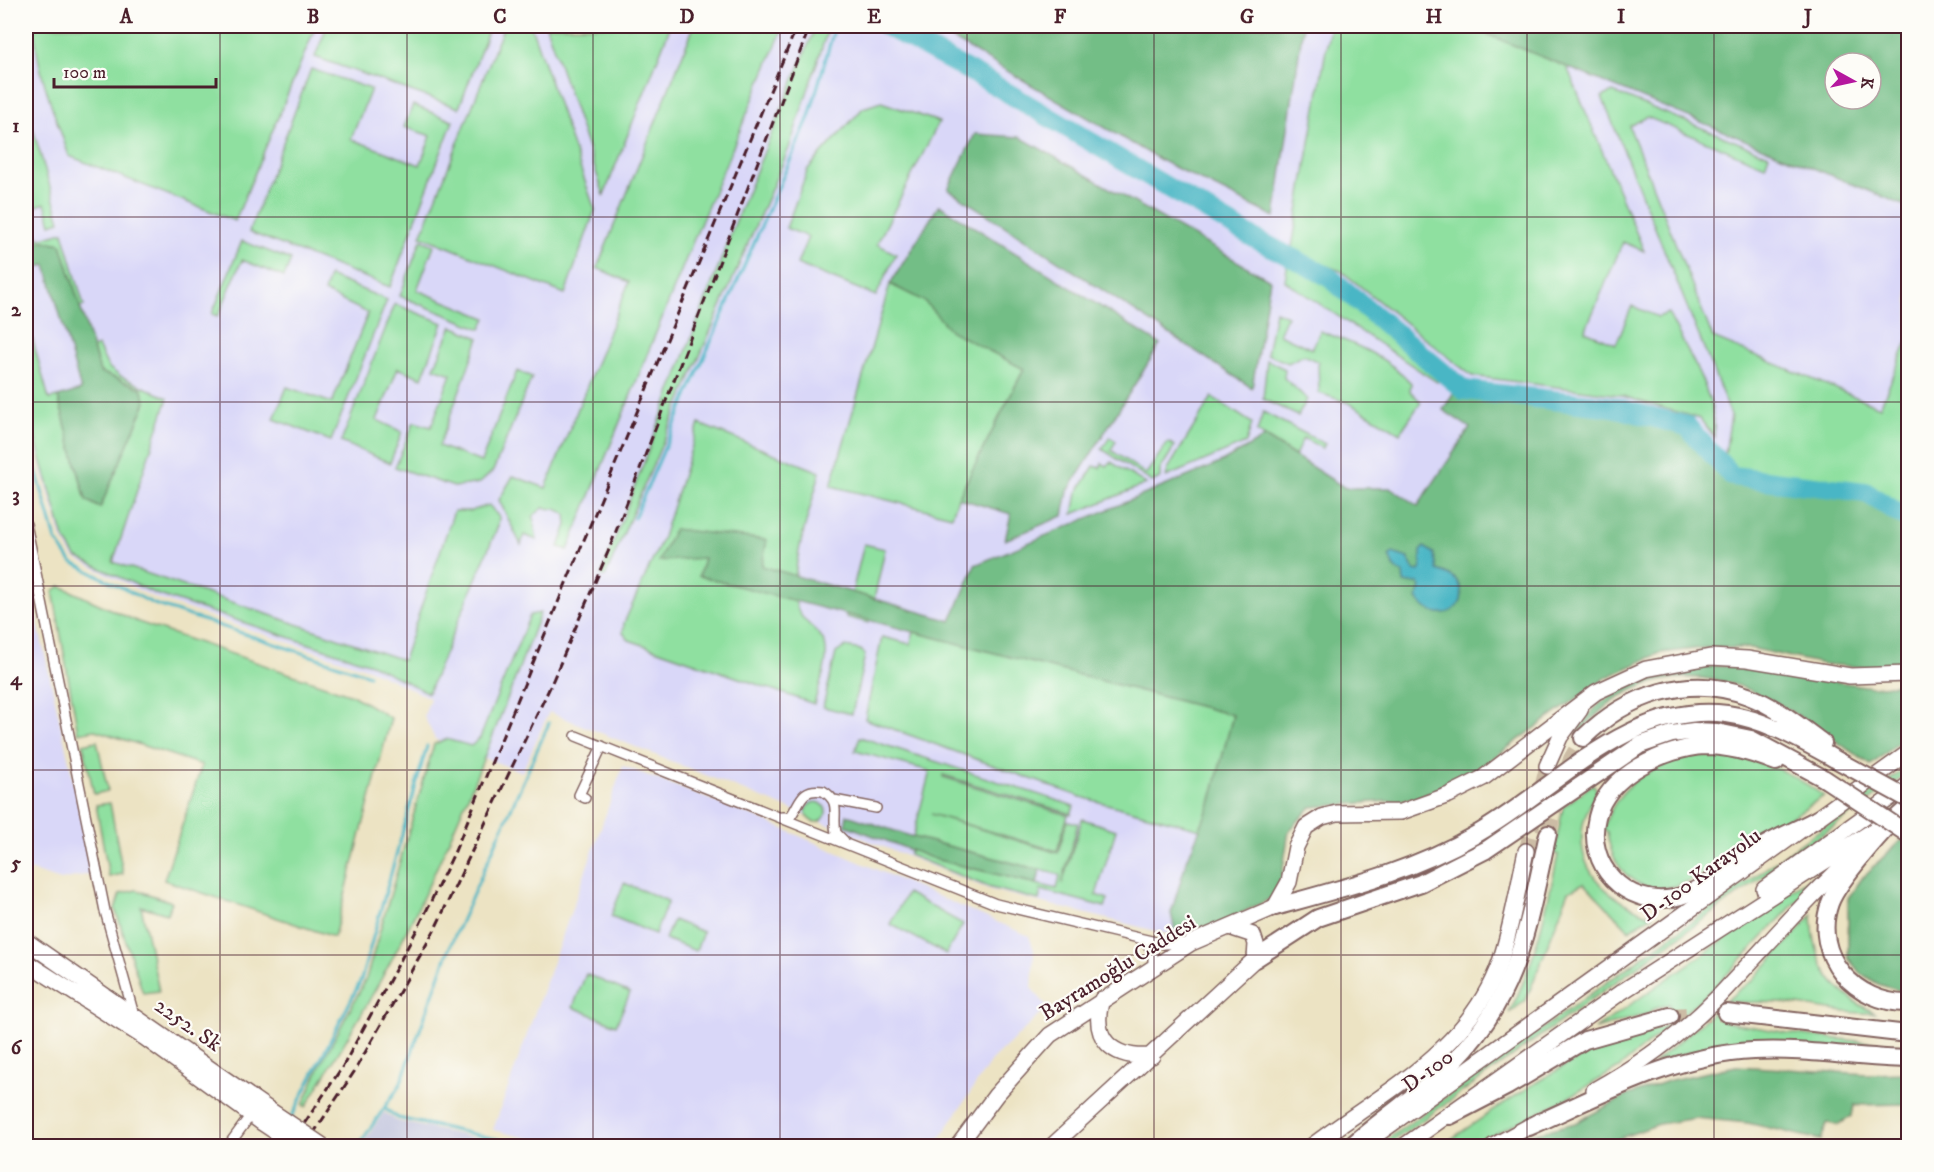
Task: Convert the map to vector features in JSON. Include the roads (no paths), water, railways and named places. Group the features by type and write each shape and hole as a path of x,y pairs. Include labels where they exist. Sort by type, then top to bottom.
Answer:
{"highway":[{"path":"1584,738 1612,713 1647,694 1689,687 1710,687 1749,696 1788,718 1908,808"},
{"path":"1275,907 1366,882 1440,854 1477,834 1592,754 1636,729 1661,721 1682,716 1727,714 1761,723 1837,756"},
{"path":"1255,959 1318,918 1421,883 1486,850 1640,745 1672,734 1694,730 1751,739 1825,779 1908,834"},
{"path":"1817,819 1759,849 1688,894 1673,898 1658,900 1631,893 1610,877 1597,854 1596,818 1614,787 1629,774 1679,749 1706,746 1733,748 1908,808"},
{"path":"1908,808 1838,886 1829,906 1826,928 1829,949 1847,980 1873,998 1894,1003 1908,1003"},
{"path":"1351,1146 1453,1062 1498,1007 1511,979 1523,942 1548,834"},
{"path":"1726,1013 1908,1034"},
{"path":"1450,1116 1508,1086 1585,1040 1670,1016"},
{"path":"1529,1127 1649,1074 1690,1060 1727,1053 1797,1052 1908,1059"}],"main road":[{"path":"1275,907 1289,882 1296,847 1306,827 1322,817 1337,813 1401,812 1449,795 1483,778 1596,692 1646,669 1710,657 1747,659 1850,676 1908,674"},
{"path":"1547,766 1560,737 1596,692"},
{"name":"D-100 Karayolu","path":"1521,1032 1908,753"},
{"path":"1404,1146 1450,1116 1908,785"},
{"path":"1620,993 1908,808"},
{"path":"1493,1146 1623,1074 1685,1026 1718,998 1813,895 1908,808"},
{"path":"1312,1146 1392,1091 1444,1049 1467,1022 1500,963 1526,851"},
{"name":"Bayramoğlu Caddesi","path":"958,1146 996,1095 1050,1035 1191,943 1275,907"},
{"path":"1052,1146 1255,959 1256,944 1253,935 1229,927"},
{"name":"2252. Sk","path":"26,941 134,1015 260,1112 297,1146"},
{"name":"2252. Sk","path":"26,962 260,1112 323,1146"},
{"path":"1102,999 1098,1012 1098,1027 1105,1041 1124,1055 1152,1056"},
{"name":"D-100","path":"1361,1146 1521,1032"}],"street":[{"path":"26,524 105,911 134,1015"},
{"path":"576,736 996,904 1164,944 1191,943"},
{"path":"585,798 579,795 602,746"},
{"path":"780,816 790,817 798,800 809,791 823,791 834,800 876,808"},
{"path":"834,800 837,813 836,833 857,849"},
{"path":"1138,938 1154,950 1153,966"},
{"path":"228,1146 260,1112"}],"water":[{"path":"1424,547 1434,553 1437,570 1453,577 1459,584 1462,594 1461,601 1451,611 1439,613 1421,604 1417,598 1421,588 1419,583 1404,583 1403,573 1395,569 1389,556 1393,553 1408,558 1414,570 1419,571 1421,550"}],"waterway":[{"path":"634,518 809,117 835,26"},
{"path":"886,26 986,80 1252,237 1329,277 1464,390 1613,407 1687,426 1732,476 1865,492 1908,519"},
{"path":"26,435 56,540 71,562 154,604 369,675"},
{"path":"358,1146 400,1085 451,944 549,723"},
{"path":"291,1118 361,980 427,746"},
{"path":"384,1108 398,1118 529,1146"},
{"path":"271,1146 277,1138"}],"tunnel":[{"path":"1548,834 1571,759 1583,738"},
{"path":"1526,851 1547,766"},
{"path":"1670,1016 1726,1013"}],"railway":[{"path":"289,1146 343,1066 420,924 455,851 797,26"},
{"path":"305,1146 354,1072 434,931 550,687 608,552 810,26"}]}
